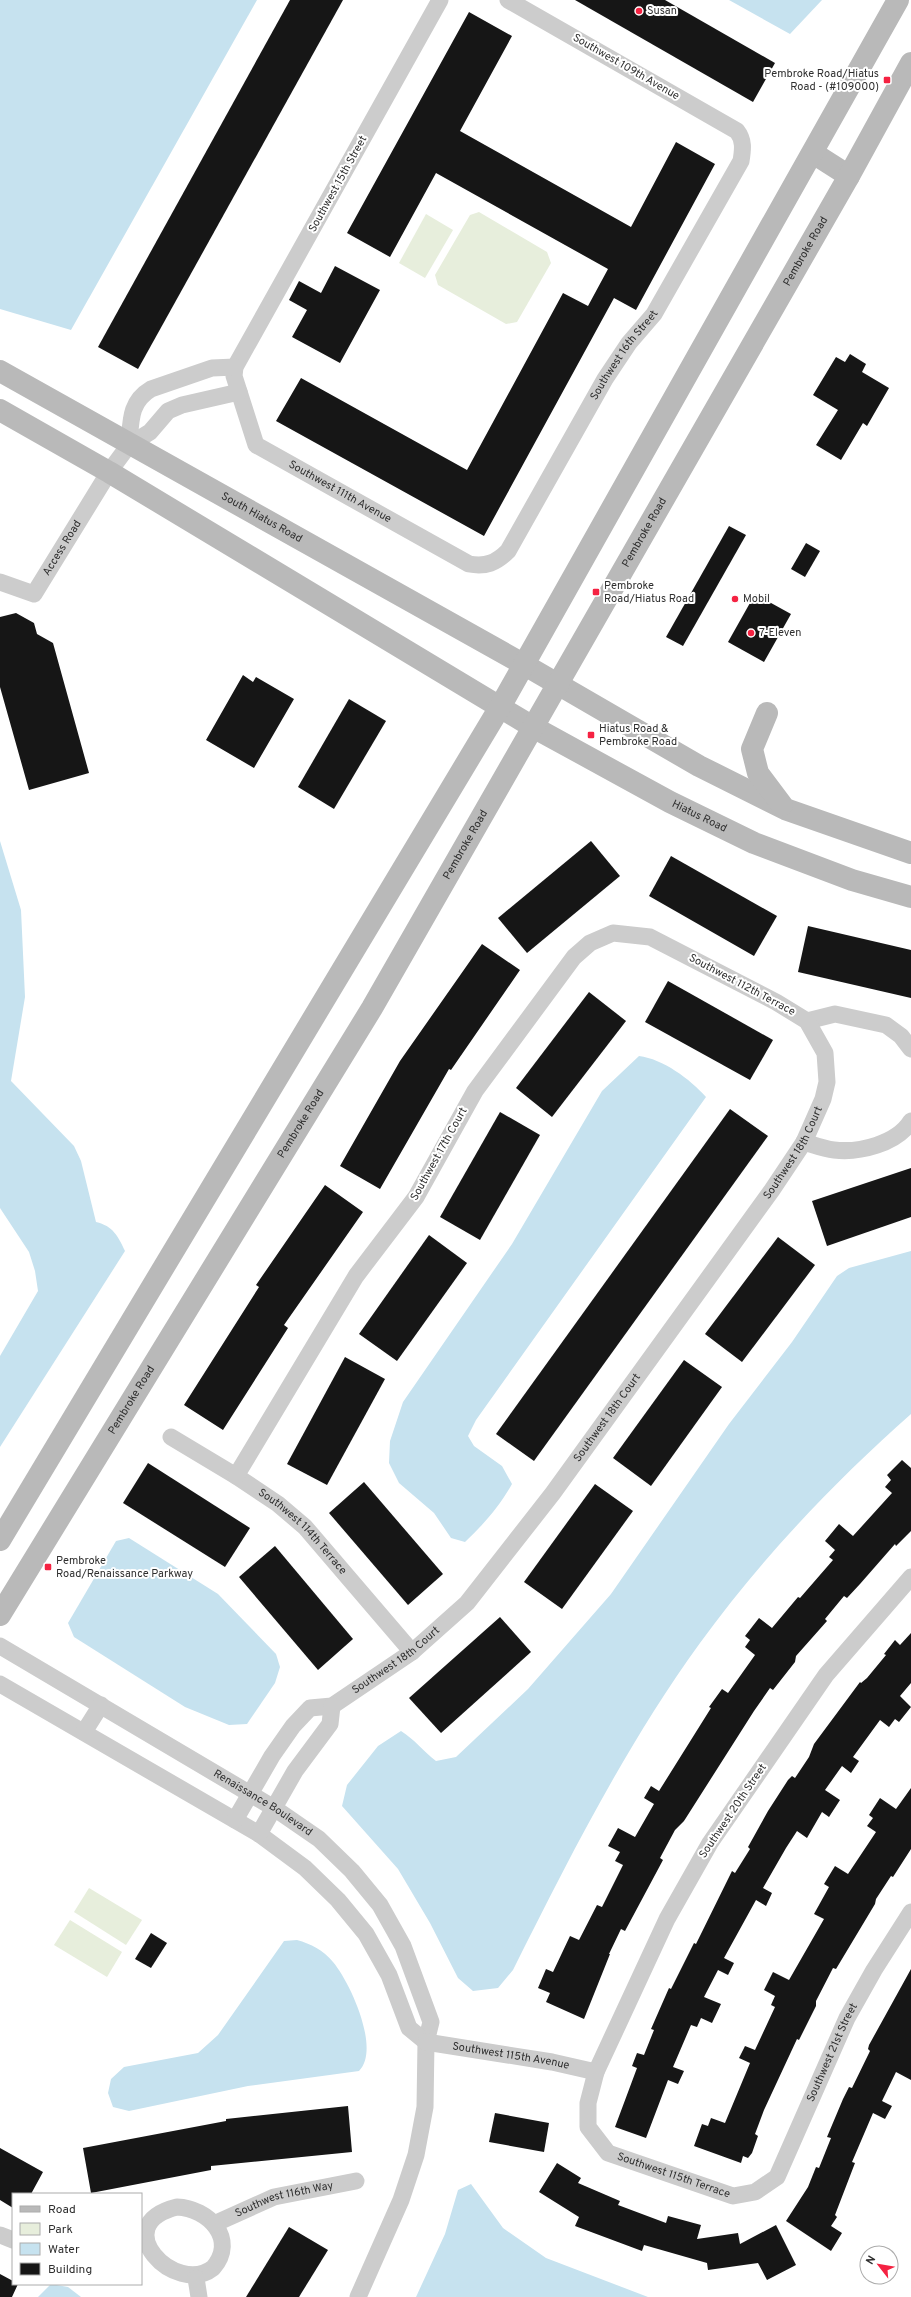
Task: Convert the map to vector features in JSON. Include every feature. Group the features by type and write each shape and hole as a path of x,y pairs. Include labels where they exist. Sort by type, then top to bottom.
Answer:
{"main road":[{"path":"0,1540 500,707 814,153 898,0"},
{"name":"Pembroke Road","path":"0,1615 372,1008 849,176 911,63"},
{"path":"814,153 849,176"},
{"name":"South Hiatus Road","path":"0,371 129,445 523,664"},
{"path":"0,410 109,472 500,707"},
{"path":"523,664 699,766 785,809 911,853"},
{"name":"Hiatus Road","path":"500,707 533,727 670,802 754,843 852,880 911,897"},
{"path":"766,713 752,749 758,773 785,809"}],"street":[{"name":"Southwest 15th Street","path":"235,372 440,0"},
{"name":"Southwest 109th Avenue","path":"508,0 737,131 742,137"},
{"name":"Southwest 16th Street","path":"490,564 508,551 605,379 629,343 654,314 675,280 741,161 743,149 742,137"},
{"path":"129,445 131,412 143,394 212,368 235,372"},
{"name":"Southwest 111th Avenue","path":"235,372 239,392 256,445 469,564 480,566 490,564"},
{"path":"109,472 129,445 150,432 168,411 182,405 239,392"},
{"name":"Access Road","path":"0,582 34,594 109,472"},
{"name":"Southwest 112th Terrace","path":"613,933 650,937 776,1002 807,1020 825,1053 827,1082"},
{"name":"Southwest 17th Court","path":"236,1476 356,1276 416,1197 475,1091 574,957 590,943 613,933"},
{"path":"807,1020 835,1014 886,1025 901,1036 911,1050"},
{"name":"Southwest 18th Court","path":"235,1820 272,1756 293,1726 310,1708 332,1706 412,1652 466,1603 554,1493 804,1142 823,1099 827,1082"},
{"path":"804,1142 832,1150 847,1151 887,1142 909,1125"},
{"name":"Southwest 114th Terrace","path":"171,1437 236,1476 278,1504 305,1527 412,1652"},
{"name":"Southwest 20th Street","path":"596,2072 667,1919 710,1843 826,1675 911,1577"},
{"name":"Renaissance Boulevard","path":"0,1646 274,1808 319,1839 352,1871 380,1905 403,1946 431,2022 426,2042 425,2107 416,2155 401,2200 358,2297"},
{"path":"0,1684 259,1834 305,1868 338,1900 366,1934 389,1975 409,2028 426,2042"},
{"path":"84,1732 101,1705"},
{"path":"259,1834 295,1771 330,1724 332,1706"},
{"name":"Southwest 21st Street","path":"756,2192 777,2177 847,2018 874,1970 911,1912"},
{"name":"Southwest 115th Avenue","path":"426,2042 552,2062 596,2072"},
{"name":"Southwest 115th Terrace","path":"596,2072 588,2103 588,2128 608,2153 733,2196 756,2192"},
{"name":"Southwest 116th Way","path":"214,2224 274,2197 356,2181"},
{"path":"188,2207 198,2211 214,2224 221,2241 221,2254 210,2271 196,2278 177,2278 165,2272 156,2265 144,2246 149,2225 155,2217 166,2210 188,2207"},
{"path":"0,2235 12,2240"},
{"path":"196,2278 199,2297"}],"green space":[{"path":"479,212 547,252 551,263 517,322 506,324 438,285 435,275 470,215"},
{"path":"426,214 453,230 425,278 399,263"},
{"path":"89,1888 142,1920 126,1945 74,1912"},
{"path":"70,1920 122,1952 107,1977 54,1945"}],"water":[{"path":"0,0 257,0 71,330 0,309"},
{"path":"729,0 822,0 790,34"},
{"path":"0,841 21,910 25,997 11,1081 74,1146 81,1161 96,1222 107,1226 114,1232 125,1251 0,1447 0,1356 38,1291 35,1271 29,1252 0,1208"},
{"path":"639,1056 657,1061 676,1071 692,1083 706,1097 476,1420 468,1436 474,1446 502,1466 512,1484 491,1515 465,1542 451,1538 434,1513 399,1483 389,1463 390,1441 403,1402 512,1244 602,1091"},
{"path":"911,1251 911,1414 826,1494 773,1552 723,1612 647,1721 577,1844 513,1970 498,1988 473,1991 458,1978 430,1923 398,1869 342,1806 347,1785 378,1746 401,1731 436,1761 456,1757 528,1689 611,1594 729,1424 792,1342 837,1276 849,1268"},
{"path":"129,1538 218,1594 276,1654 280,1667 275,1683 247,1724 229,1725 185,1707 74,1637 68,1623 116,1541"},
{"path":"297,1940 307,1943 325,1954 333,1962 347,1984 361,2016 365,2032 367,2048 365,2061 359,2071 248,2086 129,2111 113,2107 108,2093 111,2079 124,2067 198,2053 218,2035 284,1941"},
{"path":"471,2184 503,2228 546,2258 648,2297 416,2297 445,2234 458,2190"},
{"path":"50,2285 57,2285 68,2287 81,2297 38,2297"}],"building":[{"path":"290,0 343,0 138,369 98,347"},
{"path":"575,0 665,0 775,63 753,102"},
{"path":"469,12 512,36 460,131 631,227 676,142 715,164 636,310 614,298 484,536 276,421 301,378 467,470 563,293 588,306 608,269 436,173 390,257 347,233"},
{"path":"335,266 380,290 340,363 292,337 307,310 289,300 299,281 321,293"},
{"path":"850,354 866,364 862,372 889,388 867,426 863,423 841,460 816,445 838,410 813,395 836,357 845,362"},
{"path":"729,526 746,535 683,646 666,637"},
{"path":"806,543 820,551 805,577 791,569"},
{"path":"755,594 791,614 764,662 728,642"},
{"path":"16,613 34,623 37,634 53,643 89,773 29,790 0,687 0,617"},
{"path":"243,675 253,682 256,677 294,699 254,768 206,740"},
{"path":"349,699 386,721 334,809 298,787"},
{"path":"591,841 620,876 527,953 498,918"},
{"path":"671,856 777,916 754,956 649,896"},
{"path":"808,926 911,950 911,998 798,972"},
{"path":"482,944 520,970 451,1070 449,1069 380,1189 340,1166 400,1061"},
{"path":"668,981 773,1040 750,1080 645,1022"},
{"path":"589,992 626,1021 552,1117 516,1088"},
{"path":"730,1109 768,1136 534,1461 496,1434"},
{"path":"500,1112 540,1135 480,1240 440,1217"},
{"path":"911,1168 911,1217 827,1246 812,1201"},
{"path":"325,1185 363,1212 284,1325 288,1328 223,1430 184,1405 259,1287 256,1285"},
{"path":"429,1235 467,1263 397,1361 359,1334"},
{"path":"778,1237 815,1265 742,1362 705,1334"},
{"path":"345,1357 385,1379 327,1485 287,1464"},
{"path":"684,1360 722,1387 651,1486 613,1458"},
{"path":"902,1460 911,1468 911,1531 896,1546 895,1544 847,1598 844,1596 825,1619 827,1621 796,1656 795,1662 773,1690 770,1688 754,1711 684,1821 675,1830 660,1858 663,1860 625,1931 621,1929 609,1954 584,2019 546,2002 550,1993 538,1988 546,1969 553,1972 570,1936 579,1940 597,1905 602,1907 623,1865 615,1861 620,1852 608,1846 618,1828 635,1837 654,1804 644,1798 651,1786 659,1791 711,1708 709,1707 722,1689 728,1693 755,1655 745,1647 750,1640 745,1636 759,1618 772,1628 798,1597 800,1598 833,1560 829,1557 835,1550 825,1541 839,1524 853,1536 892,1493 885,1487 891,1480 887,1475"},
{"path":"148,1463 250,1528 225,1567 123,1503"},
{"path":"364,1482 443,1574 408,1605 329,1513"},
{"path":"595,1484 633,1511 562,1609 524,1582"},
{"path":"275,1546 353,1639 318,1670 239,1577"},
{"path":"500,1617 531,1652 441,1733 409,1698"},
{"path":"911,1633 911,1683 900,1696 911,1707 899,1722 895,1719 889,1727 880,1720 853,1757 859,1761 851,1773 842,1766 825,1790 840,1800 829,1817 822,1812 807,1838 797,1831 786,1848 763,1888 772,1893 766,1906 756,1900 724,1958 734,1963 728,1975 718,1970 704,1997 721,2004 712,2023 701,2018 697,2027 691,2025 673,2067 684,2071 678,2084 668,2080 646,2138 615,2127 637,2068 632,2066 637,2053 644,2055 654,2030 651,2029 669,1988 671,1989 694,1943 696,1944 732,1871 735,1873 750,1849 748,1847 768,1811 788,1780 792,1776 795,1778 809,1757 814,1744 860,1682 861,1683 867,1678 886,1655 884,1654 895,1640 900,1645"},
{"path":"911,1788 911,1849 893,1877 891,1876 876,1899 875,1904 836,1969 833,1968 816,2001 816,2006 799,2040 797,2039 764,2110 755,2134 758,2136 752,2153 748,2158 743,2156 741,2163 694,2146 702,2124 708,2126 711,2118 725,2123 750,2063 739,2058 745,2046 755,2050 775,2007 771,2005 775,1996 764,1990 773,1972 789,1980 824,1919 814,1914 829,1887 824,1884 835,1866 848,1874 876,1832 867,1826 873,1818 869,1815 880,1798 896,1809"},
{"path":"151,1933 167,1943 151,1968 135,1959"},
{"path":"911,1969 911,2080 896,2072 882,2101 892,2106 885,2119 873,2113 852,2162 855,2163 835,2215 837,2217 831,2226 842,2233 831,2251 786,2221 808,2187 816,2167 819,2168 831,2138 827,2137 843,2099 849,2087 852,2088 870,2051 868,2049 869,2045"},
{"path":"348,2106 352,2152 211,2166 211,2170 91,2193 83,2148 226,2121 226,2119"},
{"path":"495,2113 549,2123 544,2152 489,2142"},
{"path":"0,2148 43,2172 32,2193 12,2193 12,2207 0,2200"},
{"path":"557,2163 581,2178 578,2183 620,2201 618,2205 666,2223 668,2216 701,2225 697,2239 738,2233 740,2244 776,2225 796,2265 767,2280 758,2263 708,2270 707,2263 644,2245 642,2251 575,2226 579,2217 539,2192"},
{"path":"289,2227 328,2250 299,2297 246,2297"},
{"path":"0,2274 12,2280 12,2285 18,2285 12,2297 0,2297"}],"place":[{"name":"Susan","path":"639,11"},
{"name":"Pembroke Road/Hiatus Road - (#109000)","path":"887,80"},
{"name":"Pembroke Road/Hiatus Road","path":"596,592"},
{"name":"Mobil","path":"735,599"},
{"name":"7-Eleven","path":"751,633"},
{"name":"Hiatus Road & Pembroke Road","path":"591,735"},
{"name":"Pembroke Road/Renaissance Parkway","path":"48,1567"}]}
